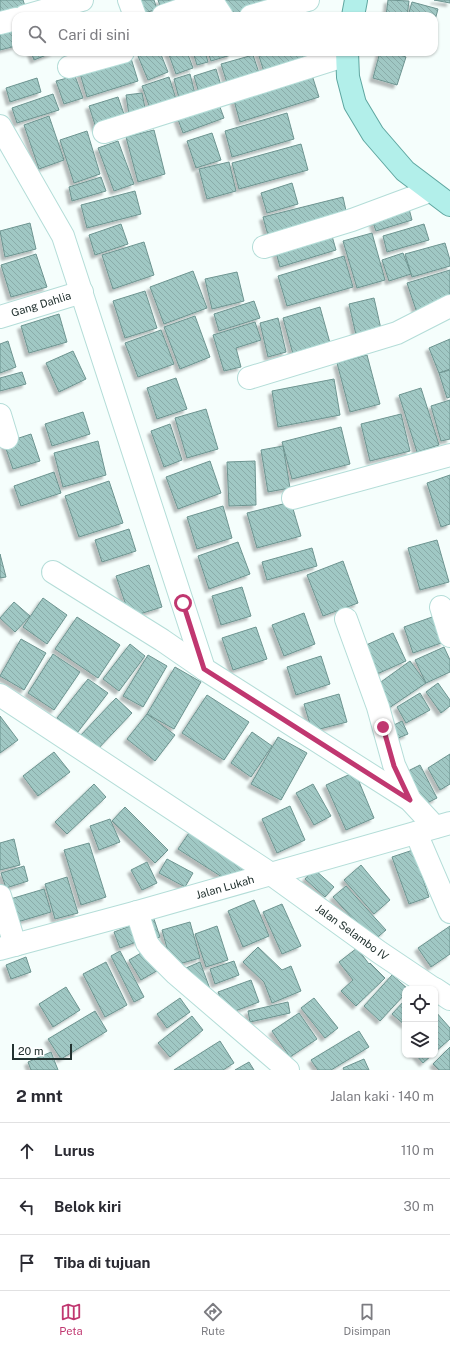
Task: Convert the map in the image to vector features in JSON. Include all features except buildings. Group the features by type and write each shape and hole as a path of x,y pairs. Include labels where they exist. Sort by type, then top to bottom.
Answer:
{"main road":[{"path":"354,12 356,0"},
{"path":"347,56 348,77 356,104 373,134 405,171 450,205"}],"street":[{"path":"39,12 82,0"},
{"path":"128,0 133,12"},
{"path":"175,12 209,0 212,1 219,12"},
{"path":"265,12 308,0"},
{"path":"0,23 12,20"},
{"path":"69,67 109,56"},
{"path":"104,132 341,56"},
{"path":"0,126 63,236 204,669"},
{"path":"264,247 352,220 430,191"},
{"name":"Gang Dahlia","path":"0,317 82,292"},
{"path":"249,378 397,334 450,306"},
{"path":"0,416 7,438"},
{"path":"293,498 450,454"},
{"path":"53,572 162,640 204,669 410,800"},
{"path":"441,607 450,636"},
{"path":"346,619 378,708 394,766 410,800 433,827 450,912"},
{"name":"Jalan Selambo IV","path":"0,695 271,874 379,952 430,986"},
{"name":"Jalan Lukah","path":"7,947 137,912 433,827"},
{"path":"0,896 7,947"},
{"path":"137,912 147,943 153,951 176,974 288,1070"},
{"name":"Jalan Selambo IV","path":"438,991 450,999"}],"route":[{"path":"183,603 204,669 410,800 394,766 383,727"}]}
